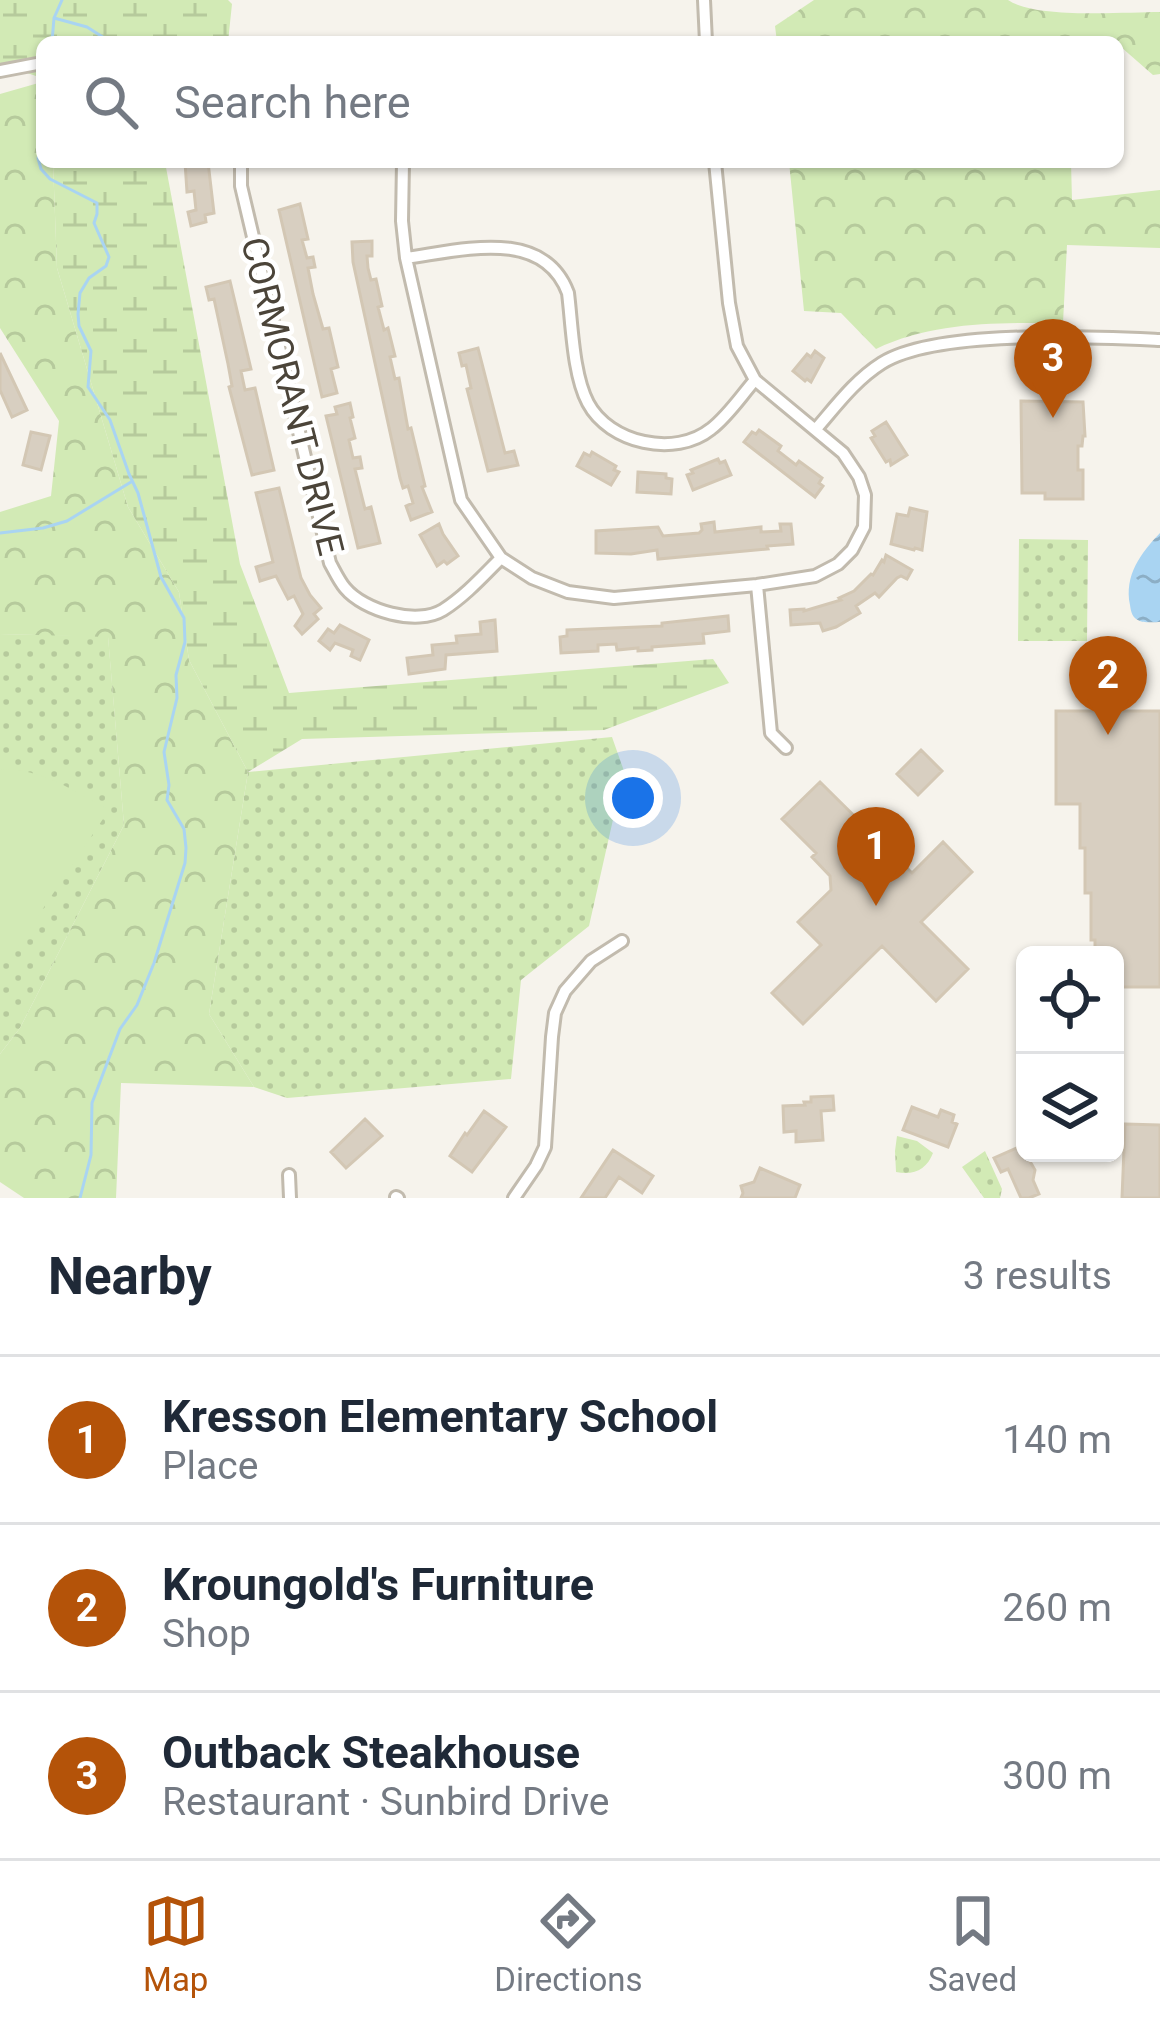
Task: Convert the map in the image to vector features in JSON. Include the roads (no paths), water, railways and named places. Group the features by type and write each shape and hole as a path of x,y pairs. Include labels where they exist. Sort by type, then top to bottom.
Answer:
{"street":[{"path":"704,0 706,36"},
{"path":"0,71 36,64"},
{"name":"CORMORANT DRIVE","path":"241,168 241,186 330,562 345,589 383,611 404,616 438,614 501,558"},
{"path":"403,168 401,221 406,258 460,500 501,558 532,578 568,592 614,598 815,576 838,564 864,527 860,477 843,453 755,380 737,346 717,168"},
{"path":"406,258 507,248 526,250 549,264 568,293 580,384 587,402 602,424 630,438 693,439 712,429 755,380"},
{"path":"816,429 844,395 881,364 927,346 1040,339 1160,340"},
{"path":"757,585 771,734 786,748"},
{"path":"514,1198 544,1147 555,1013 565,991 591,961 622,941"},
{"path":"289,1175 290,1198"}],"water":[{"path":"1160,533 1160,622 1141,622 1131,612 1129,584 1141,557"}],"waterway":[{"path":"52,36 62,0"},
{"path":"54,18 101,36"},
{"path":"41,168 50,179 97,203 94,223 109,257 80,293 79,326 91,351 88,387 110,420 138,493 161,577 184,618 185,642 164,752 167,800 184,829 185,863 154,963 137,1005 120,1029 92,1103 91,1155 80,1198"},
{"path":"0,533 67,521 131,482"}],"place":[{"name":"Outback Steakhouse","path":"1053,418"},
{"name":"Kroungold's Furniture","path":"1108,735"},
{"name":"Kresson Elementary School","path":"876,906"}]}
